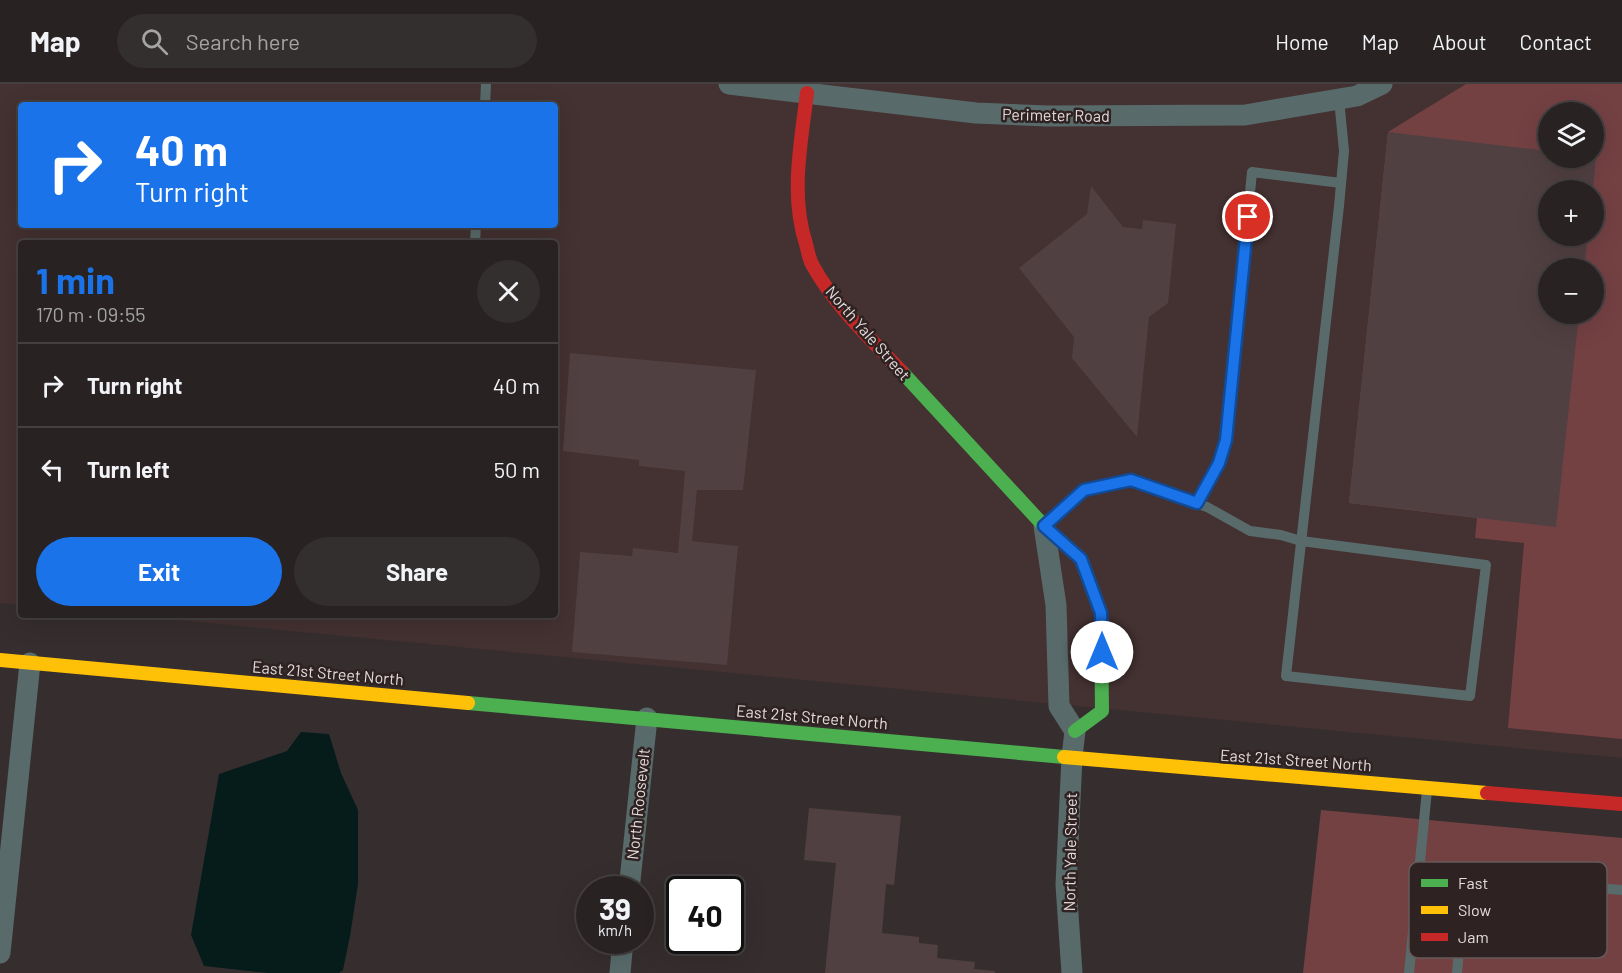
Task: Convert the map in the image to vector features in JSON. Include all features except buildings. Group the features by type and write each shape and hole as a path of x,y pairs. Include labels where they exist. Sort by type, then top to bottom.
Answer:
{"main road":[{"name":"North Yale Street","path":"807,93 798,167 798,205 800,226 812,265 841,306 1044,526 1081,559 1101,613 1102,711 1075,731"},
{"name":"East 21st Street North","path":"0,660 1072,757 1622,804"}],"street":[{"name":"Perimeter Road","path":"729,84 976,113 1048,116 1245,115 1357,96 1382,84"},
{"path":"1044,526 1056,605 1059,706 1075,731"},
{"path":"0,953 30,663"},
{"name":"North Roosevelt","path":"630,876 647,718"},
{"name":"North Yale Street","path":"1072,973 1066,885 1075,731"},
{"path":"620,973 622,954"}],"lane":[{"path":"485,102 486,84"},
{"path":"1044,526 1084,490 1131,480 1197,503 1250,531 1281,535 1301,541 1486,565 1470,696 1286,675 1301,541 1341,183 1344,151 1340,99"},
{"path":"1197,503 1219,463 1226,440 1252,172 1341,183"},
{"path":"1420,862 1428,787"},
{"path":"1607,889 1622,890"},
{"path":"1409,973 1411,958"},
{"path":"1457,973 1458,958"}],"shaded area":[{"path":"0,84 1622,84 1622,758 155,618 558,618 558,240 18,240 18,605 0,603"},
{"path":"1466,84 1622,84 1622,739 1508,728 1524,543 1475,538 1477,518 1349,503 1388,132"},
{"path":"1321,810 1622,838 1622,973 1303,973"}],"water":[{"path":"301,732 329,734 341,773 358,810 358,884 343,970 339,973 268,973 204,966 191,935 219,774 287,751"}],"traffic: fast":[{"path":"902,372 1044,526 1081,559 1101,613 1102,711 1075,731"},
{"path":"468,703 1064,757"}],"traffic: slow":[{"path":"0,660 468,703"},
{"path":"1064,757 1487,793"}],"traffic: jam":[{"path":"807,93 798,188 801,225 812,264 832,295 902,372"},
{"path":"1487,793 1622,804"}],"route":[{"path":"1102,652 1101,613 1081,559 1044,526 1084,490 1131,480 1197,503 1219,463 1226,440 1248,217"}]}
